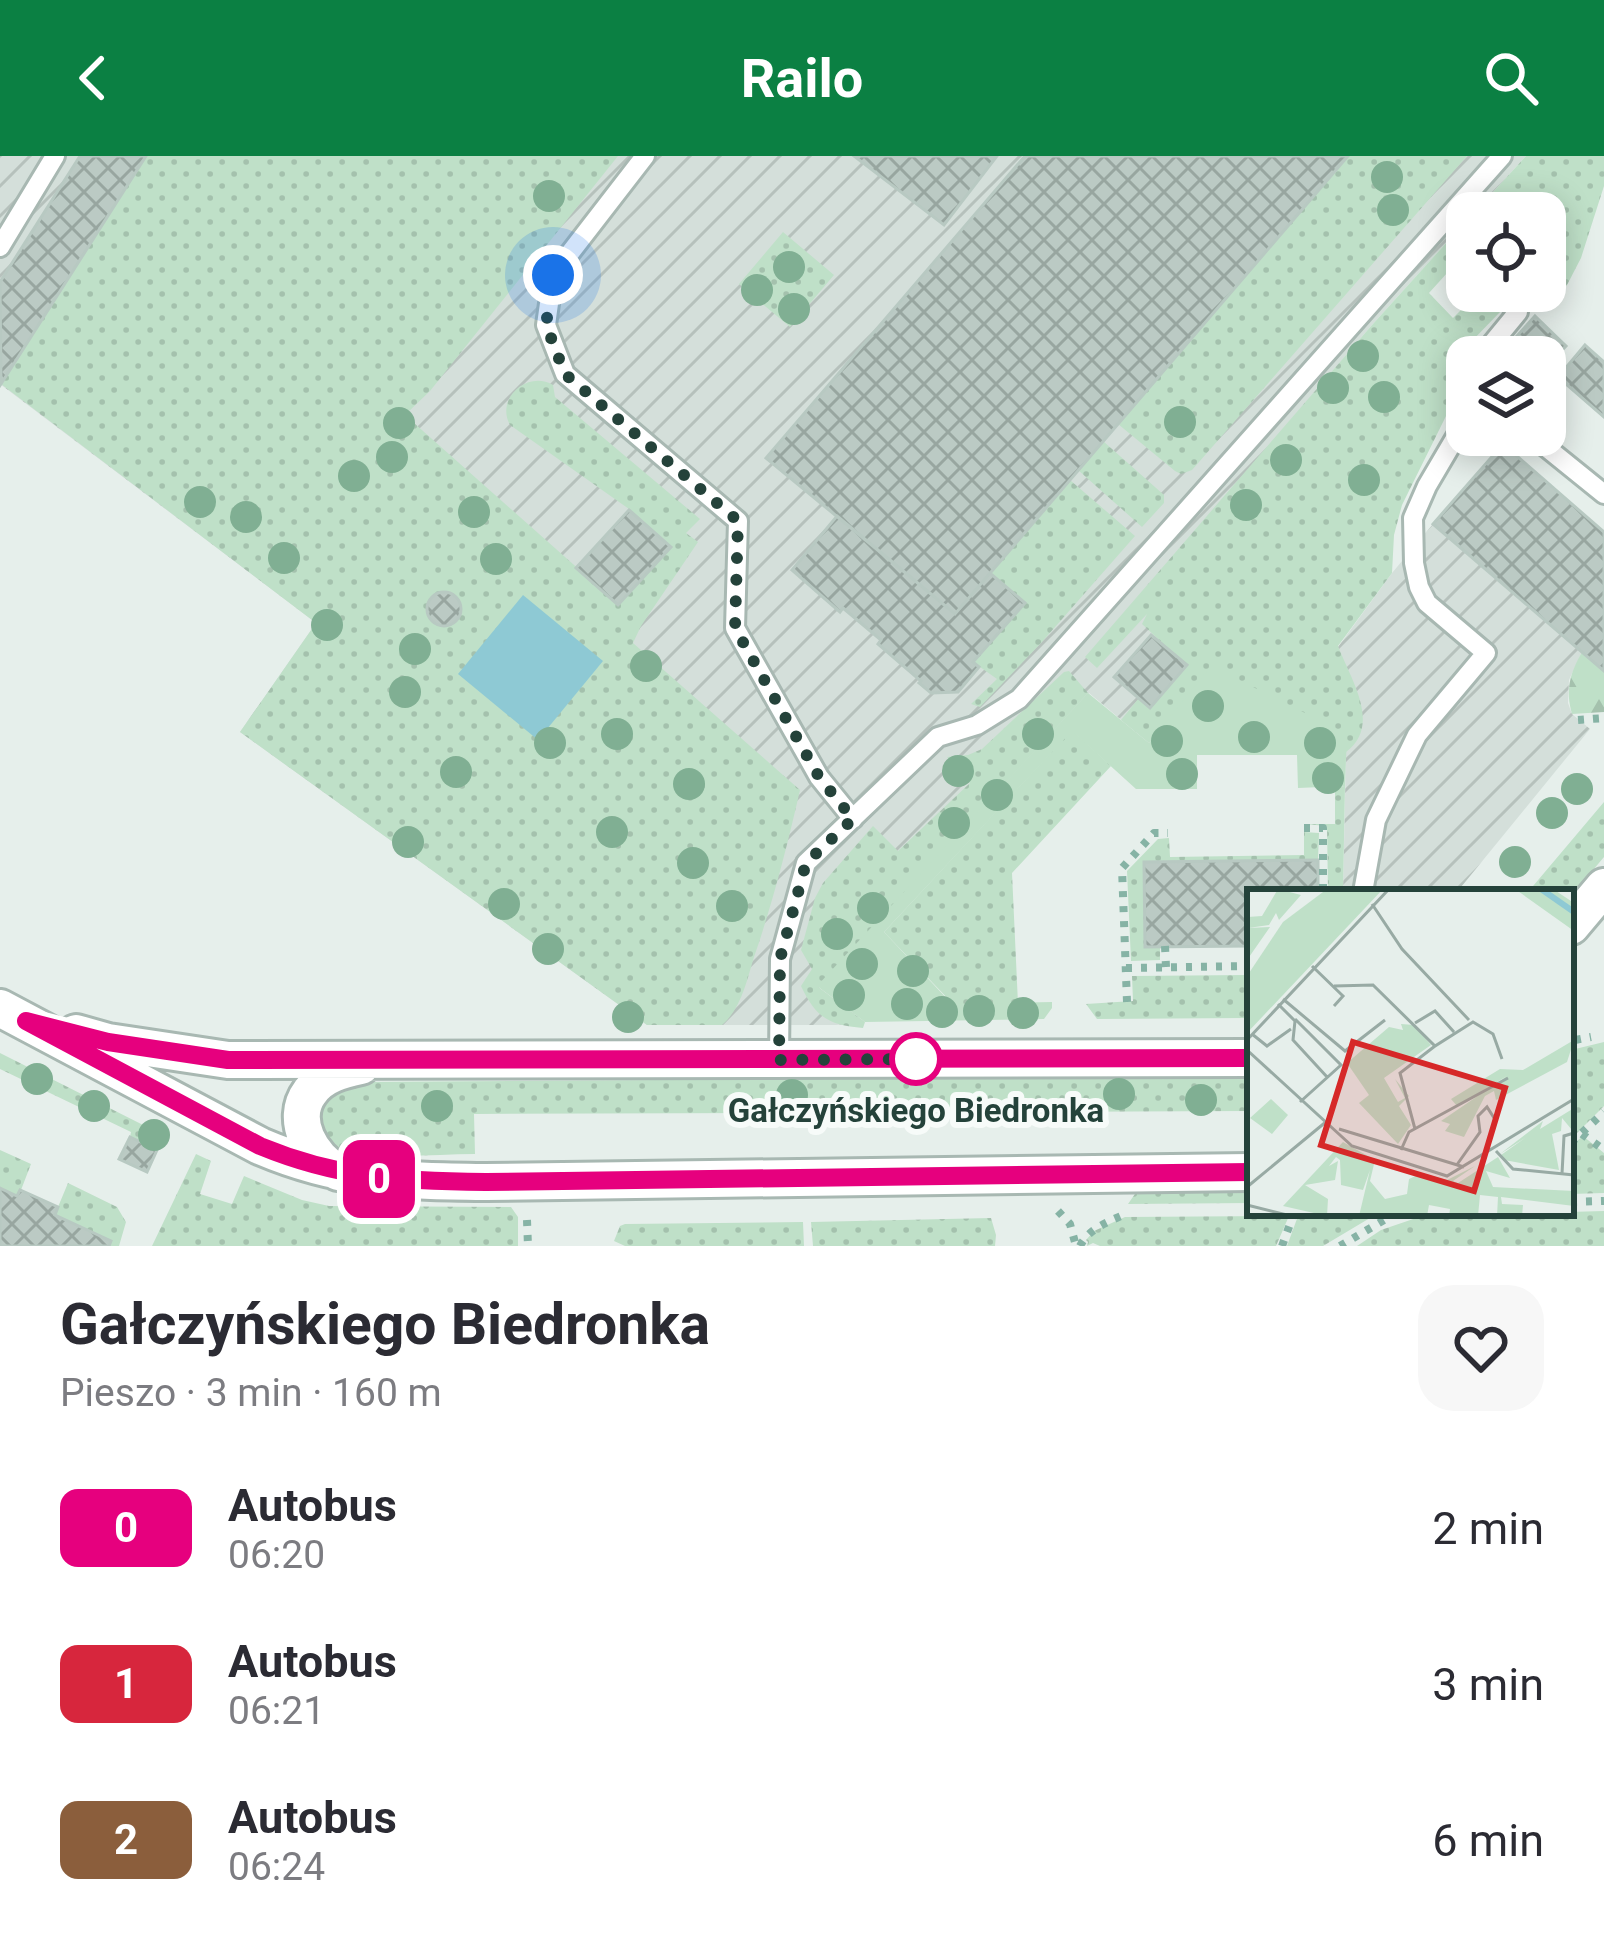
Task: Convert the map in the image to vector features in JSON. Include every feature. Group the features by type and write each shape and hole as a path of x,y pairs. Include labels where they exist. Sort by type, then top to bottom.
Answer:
{"street":[{"path":"1574,922 1604,887"},
{"path":"13,1015 108,1042 228,1060 1247,1058"},
{"path":"13,1015 260,1146 298,1162 377,1179 486,1182 1247,1172"},
{"path":"340,1173 310,1149 303,1120 309,1092 334,1073 394,1060"}],"lane":[{"path":"0,247 55,156"},
{"path":"645,156 553,275 546,325 565,374 738,521 735,628 819,777 853,819"},
{"path":"779,1060 780,959 806,863 938,737 977,725 1019,699 1502,156"},
{"path":"1498,336 1518,312"},
{"path":"1364,889 1376,820 1417,735 1486,653 1423,597 1415,575 1413,518 1446,456"},
{"path":"1558,456 1604,494"}],"path":[{"path":"1578,721 1604,718"},
{"path":"1304,828 1323,827 1323,889"},
{"path":"1127,1002 1122,868 1154,833 1168,833"},
{"path":"1166,946 1166,967"},
{"path":"1126,968 1247,966"},
{"path":"1575,1040 1591,1036"},
{"path":"1574,1141 1604,1112"},
{"path":"1582,1134 1604,1150"},
{"path":"1574,1202 1604,1201"},
{"path":"1057,1210 1070,1224 1078,1246"},
{"path":"1078,1246 1096,1228 1129,1214"},
{"path":"1282,1246 1293,1216"},
{"path":"1340,1246 1391,1216"},
{"path":"527,1220 528,1246"}],"shaded area":[{"path":"0,156 1526,156 1493,192 1446,192 1446,243 1200,526 1211,666 1149,743 1089,693 818,987 865,1022 647,1025 240,732 316,623 0,384"},
{"path":"1433,524 1582,652 1569,680 1568,703 1572,714 1590,729 1459,889 1343,889 1346,752 1338,647"}],"green space":[{"path":"146,156 618,156 430,391 405,415 618,604 670,546 629,509 510,425 507,405 516,389 534,381 553,385 555,397 700,519 686,533 698,542 633,643 800,790 746,984 722,1025 647,1025 240,732 316,623 1,384"},
{"path":"1348,156 1467,156 1192,470 1175,471 1118,424"},
{"path":"1526,156 1604,156 1604,186 1581,258 1566,286 1566,192 1493,192"},
{"path":"783,232 834,275 790,327 739,284"},
{"path":"1446,243 1446,274 1429,293 1453,318 1459,312 1500,312 1477,336 1446,336 1446,416 1402,505 1392,573 1338,646 1363,716 1357,741 1346,752 1175,713 1149,743 1121,720 1139,698 1186,665 1142,624 1147,614 1097,668 1085,657"},
{"path":"1103,441 1164,495 1164,503 1142,527 1078,470"},
{"path":"1070,480 1135,536 980,707 971,704 997,679 973,662 1024,603 990,573"},
{"path":"1582,652 1604,671 1604,712 1572,714 1570,682"},
{"path":"1211,666 1347,734 1345,786 1298,788 1297,755 1197,755 1197,789 1136,789 1072,731 884,932 952,1004 1052,1002 1044,1019 865,1022 817,986 1088,693 1149,743"},
{"path":"1069,671 1088,693 818,987 865,1022 863,1028 825,1018 801,986 812,969 801,950 823,883 873,826 898,851 970,783 947,757 982,749"},
{"path":"1072,730 1111,766 1012,873 1018,1004 953,1004 884,932"},
{"path":"1345,786 1343,889 1328,889 1327,826 1304,824 1335,824 1335,787"},
{"path":"1604,802 1604,857 1574,892 1531,889"},
{"path":"1304,832 1319,833 1318,860 1144,862 1145,946 1160,947 1160,960 1131,961 1127,871 1158,839 1169,838 1170,857 1304,855"},
{"path":"1245,975 1246,1018 1097,1019 1086,1004 1133,1001 1132,976"},
{"path":"1604,1042 1604,1106 1574,1136 1574,1049"},
{"path":"0,1053 165,1136 157,1150 130,1137 131,1132 0,1069"},
{"path":"1247,1076 1247,1111 474,1114 475,1154 400,1156 327,1144 319,1117 331,1092 356,1082"},
{"path":"1583,1136 1604,1153 1604,1193 1574,1194 1574,1144"},
{"path":"0,1150 31,1164 21,1190 58,1207 68,1183 117,1207 126,1222 119,1246 0,1246"},
{"path":"196,1154 211,1161 200,1194 232,1204 244,1176 329,1206 511,1207 518,1217 518,1246 152,1246"},
{"path":"1247,1185 1247,1203 1128,1204 1137,1191"},
{"path":"1604,1211 1604,1246 1357,1246 1381,1230 1422,1216 1574,1216 1574,1212"},
{"path":"1289,1216 1276,1246 1087,1246 1086,1240 1094,1231 1125,1217"},
{"path":"1298,1216 1373,1216 1323,1246 1287,1246"},
{"path":"991,1218 995,1246 813,1246 811,1222"},
{"path":"803,1222 804,1246 625,1246 614,1241 625,1224"}],"water":[{"path":"523,595 603,661 538,740 458,674"}],"building":[{"path":"80,156 146,156 1,384 0,282"},
{"path":"854,156 997,156 944,225"},
{"path":"1025,156 1348,156 955,614 766,458"},
{"path":"1535,316 1556,336 1517,336"},
{"path":"1585,345 1604,362 1604,417 1566,384 1566,368"},
{"path":"1492,456 1517,456 1604,532 1604,671 1433,524"},
{"path":"629,510 671,547 618,605 576,568"},
{"path":"837,516 955,614 990,573 1025,603 973,662 979,667 958,692 931,693 878,644 881,640 792,570"},
{"path":"444,592 456,597 461,609 456,621 444,626 432,621 427,609 432,597"},
{"path":"1151,635 1187,665 1150,708 1114,677"},
{"path":"1318,860 1318,889 1247,889 1247,946 1145,947 1144,862"},
{"path":"130,1137 157,1150 147,1172 119,1159"},
{"path":"0,1188 17,1196 20,1190 58,1207 55,1215 111,1241 109,1246 0,1246"}],"bus line":[{"name":"0","path":"1247,1058 228,1060 108,1042 26,1021 260,1146 298,1162 377,1179 486,1182 1247,1172"}],"place":[{"name":"Gałczyńskiego Biedronka","path":"916,1059"}],"route":[{"path":"553,275 546,325 565,374 738,521 735,628 819,777 853,819 806,863 780,959 779,1060 920,1059 916,1059"}]}
